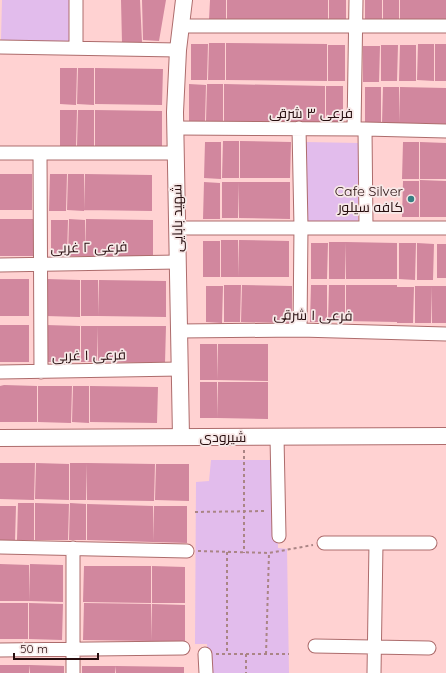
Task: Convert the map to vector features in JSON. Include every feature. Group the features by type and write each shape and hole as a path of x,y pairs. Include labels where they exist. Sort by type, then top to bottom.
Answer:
{"street":[{"path":"76,0 76,48"},
{"name":"شهید بابایی","path":"181,437 176,128 178,50 184,0"},
{"path":"356,0 355,26 366,227"},
{"path":"181,26 446,26"},
{"path":"0,47 178,50"},
{"name":"فرعی ۳ شرقی","path":"176,128 299,128 446,131"},
{"path":"299,128 301,227 300,330"},
{"path":"0,153 176,153"},
{"path":"40,153 41,372"},
{"path":"177,228 446,228"},
{"name":"فرعی ۲ غربی","path":"0,265 178,262"},
{"name":"فرعی ۱ شرقی","path":"179,331 300,330 446,334"},
{"name":"فرعی ۱ غربی","path":"0,372 180,369"},
{"name":"شیرودی","path":"0,438 446,436"},
{"path":"277,437 279,536"},
{"path":"324,543 430,543"},
{"path":"374,673 376,543"},
{"path":"0,547 187,551"},
{"path":"72,548 73,673"},
{"path":"315,646 429,648"},
{"path":"0,650 184,648"},
{"path":"205,654 206,673"}],"path":[{"path":"244,437 244,553"},
{"path":"195,512 271,511"},
{"path":"187,551 269,553 324,543"},
{"path":"227,552 227,654"},
{"path":"266,654 269,553"},
{"path":"205,654 289,654"},
{"path":"246,654 246,673"}],"shaded area":[{"path":"2,0 70,0 71,42 1,41"},
{"path":"305,142 358,143 358,223 305,223"},
{"path":"211,460 276,460 278,548 287,549 289,673 208,673 207,644 195,644 196,482 209,481"}],"building":[{"path":"121,0 140,0 142,42 122,43"},
{"path":"142,0 166,0 159,41 143,40"},
{"path":"210,0 226,0 226,21 209,20"},
{"path":"227,0 328,0 328,22 227,20"},
{"path":"329,0 346,0 346,22 329,22"},
{"path":"365,0 382,0 382,22 365,21"},
{"path":"383,0 399,0 399,21 383,21"},
{"path":"400,0 446,0 446,22 400,21"},
{"path":"209,43 225,43 225,80 208,80"},
{"path":"226,43 327,44 327,81 226,80"},
{"path":"191,44 208,44 207,80 191,80"},
{"path":"418,44 434,44 434,81 417,80"},
{"path":"435,44 446,44 446,81 435,81"},
{"path":"328,45 345,45 345,81 328,81"},
{"path":"381,45 398,45 397,81 381,81"},
{"path":"400,45 416,45 416,81 399,81"},
{"path":"363,46 380,46 379,82 363,82"},
{"path":"60,68 77,68 76,105 60,104"},
{"path":"78,68 94,68 94,105 77,104"},
{"path":"95,68 163,69 162,105 95,104"},
{"path":"189,84 206,85 205,121 189,121"},
{"path":"207,84 223,84 223,121 206,121"},
{"path":"224,84 325,86 325,122 224,121"},
{"path":"326,86 343,86 343,122 326,122"},
{"path":"365,87 381,87 381,124 365,124"},
{"path":"383,87 399,87 399,124 382,123"},
{"path":"400,87 446,88 446,124 399,123"},
{"path":"60,110 77,110 76,147 60,146"},
{"path":"78,110 94,110 94,146 77,146"},
{"path":"95,110 162,111 162,147 95,146"},
{"path":"223,141 239,141 239,178 222,178"},
{"path":"240,141 291,142 290,178 240,178"},
{"path":"205,142 221,142 221,179 204,178"},
{"path":"403,142 419,142 419,179 402,179"},
{"path":"420,142 446,143 446,179 420,179"},
{"path":"0,174 32,174 32,210 0,210"},
{"path":"50,174 67,174 66,211 49,211"},
{"path":"68,174 84,174 84,211 67,210"},
{"path":"85,174 152,175 152,211 84,210"},
{"path":"420,180 446,181 446,217 420,217"},
{"name":"Cafe Silver کافه سیلور","path":"403,181 419,181 419,217 402,217"},
{"path":"204,182 220,183 220,219 203,219"},
{"path":"222,182 239,182 238,218 222,218"},
{"path":"239,182 290,182 290,219 239,218"},
{"path":"0,219 33,219 33,256 0,256"},
{"path":"69,219 85,220 85,256 68,256"},
{"path":"86,219 153,220 153,257 85,256"},
{"path":"51,220 68,220 67,256 51,256"},
{"path":"221,240 238,240 238,277 221,277"},
{"path":"239,240 289,241 289,277 238,277"},
{"path":"203,241 220,241 220,277 203,277"},
{"path":"329,242 346,242 345,279 329,279"},
{"path":"346,242 397,243 397,279 346,279"},
{"path":"311,243 328,243 327,279 311,279"},
{"path":"399,243 416,243 415,280 399,279"},
{"path":"417,243 434,244 433,280 417,280"},
{"path":"437,244 446,244 446,278 437,278"},
{"path":"0,279 29,279 29,316 0,316"},
{"path":"47,279 80,280 80,317 46,316"},
{"path":"81,280 98,280 98,316 81,316"},
{"path":"99,280 166,281 166,317 98,316"},
{"path":"224,285 241,285 240,322 224,322"},
{"path":"242,285 292,286 292,323 241,322"},
{"path":"311,285 327,285 327,322 310,322"},
{"path":"329,285 345,285 345,321 328,321"},
{"path":"346,285 397,285 397,287 414,287 413,323 346,321"},
{"path":"206,286 223,286 222,323 206,322"},
{"path":"415,286 432,286 431,323 415,323"},
{"path":"432,286 446,286 446,323 432,323"},
{"path":"0,325 29,325 29,362 0,362"},
{"path":"46,325 80,326 80,362 46,362"},
{"path":"81,326 98,326 97,362 81,362"},
{"path":"98,326 166,326 165,363 98,362"},
{"path":"200,344 217,344 217,380 200,380"},
{"path":"218,344 268,344 268,381 217,380"},
{"path":"200,382 217,382 217,418 200,418"},
{"path":"218,382 268,382 268,419 217,418"},
{"path":"0,386 37,386 37,422 0,422"},
{"path":"38,386 72,386 71,423 38,422"},
{"path":"73,386 89,386 89,423 72,422"},
{"path":"90,386 158,387 157,423 90,422"},
{"path":"0,463 35,463 34,500 0,499"},
{"path":"36,463 69,464 69,500 35,499"},
{"path":"70,463 87,463 86,500 70,500"},
{"path":"87,463 155,464 154,501 87,500"},
{"path":"156,464 189,464 189,501 155,500"},
{"path":"18,503 34,503 34,540 17,540"},
{"path":"35,503 69,504 68,540 35,540"},
{"path":"70,503 86,504 86,540 69,540"},
{"path":"87,504 153,506 153,542 87,540"},
{"path":"0,506 16,506 15,542 0,542"},
{"path":"154,506 187,506 187,543 153,542"},
{"path":"0,564 29,565 29,601 0,601"},
{"path":"30,564 63,565 63,602 29,601"},
{"path":"84,566 151,566 151,603 83,602"},
{"path":"152,566 185,567 185,603 152,603"},
{"path":"0,603 28,603 28,639 0,639"},
{"path":"29,603 63,604 62,640 29,639"},
{"path":"84,603 151,604 151,641 83,640"},
{"path":"152,604 185,605 185,641 151,641"},
{"path":"0,665 30,665 29,673 0,673"},
{"path":"30,665 64,666 64,673 30,673"},
{"path":"82,666 116,666 115,673 82,673"},
{"path":"116,666 184,667 184,673 116,673"}],"place":[{"name":"Cafe Silver کافه سیلور","path":"411,199"}]}
